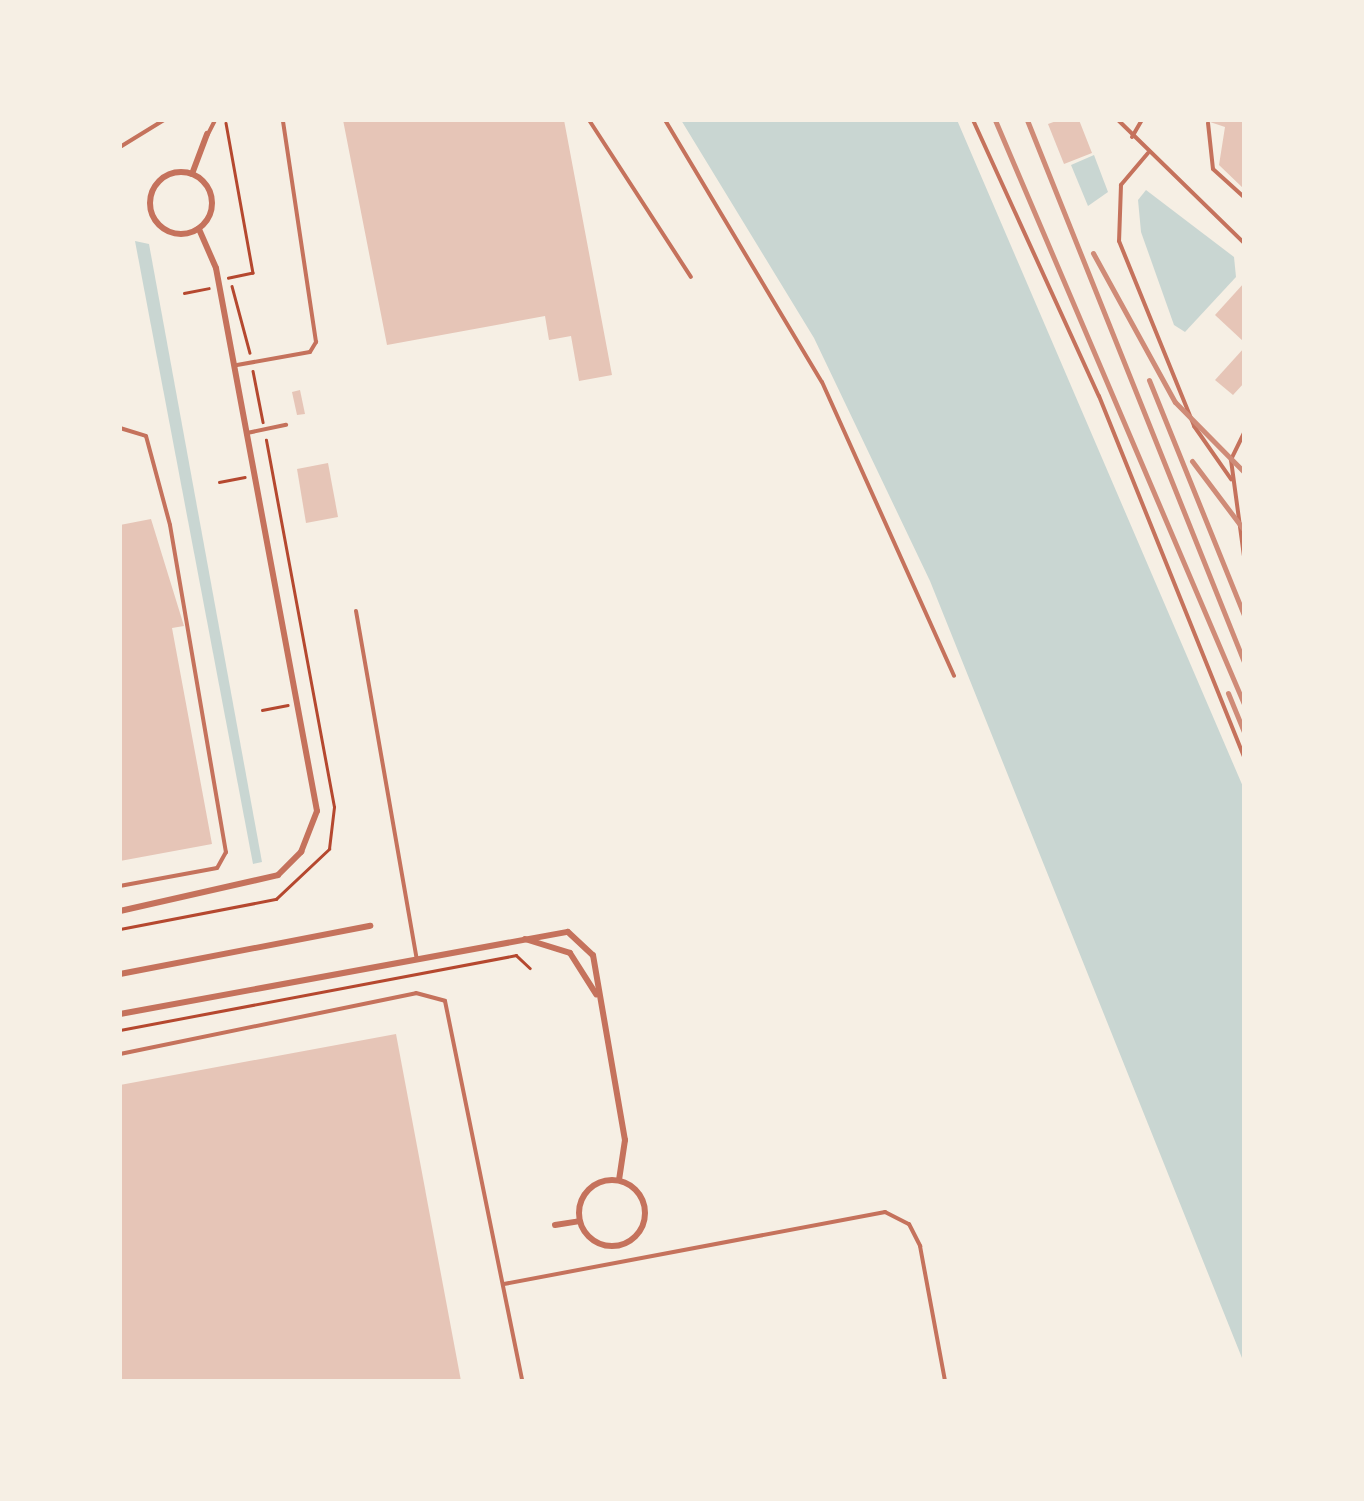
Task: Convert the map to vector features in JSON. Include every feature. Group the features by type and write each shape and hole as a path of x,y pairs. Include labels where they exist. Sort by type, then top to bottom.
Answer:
{"street":[{"path":"192,174 208,134"},
{"path":"120,911 278,875 315,822 222,282 199,228 212,200 192,174"},
{"path":"192,174 166,176 150,207 173,233 199,228"},
{"path":"120,974 370,926"},
{"path":"120,1014 553,930 582,940 600,1003 625,1140 619,1180"},
{"path":"519,938 570,952 600,1003"},
{"path":"580,1221 600,1244 634,1238 644,1204 619,1180"},
{"path":"580,1221 590,1189 619,1180"},
{"path":"555,1225 580,1221"}],"lane":[{"path":"120,148 164,120"},
{"path":"208,134 215,120"},
{"path":"234,366 310,352 316,342 283,120"},
{"path":"589,120 690,277"},
{"path":"665,120 822,382 954,676"},
{"path":"973,120 1098,396 1244,756"},
{"path":"1118,120 1244,243"},
{"path":"1132,137 1142,120"},
{"path":"1208,123 1213,169 1244,198"},
{"path":"1148,153 1121,185 1119,240 1194,426 1231,479 1244,556"},
{"path":"247,433 286,425"},
{"path":"120,428 146,436 170,526 226,852 217,868 120,886"},
{"path":"1231,479 1244,433"},
{"path":"356,611 417,959"},
{"path":"120,1054 416,994 446,1001 522,1381"},
{"path":"504,1284 885,1212 909,1224 920,1246 945,1381"}],"path":[{"path":"222,282 254,273 225,120"},
{"path":"120,929 276,899 312,872 329,848 334,808 252,362 238,291 222,282"},
{"path":"184,293 212,287"},
{"path":"261,473 272,471"},
{"path":"219,482 247,476"},
{"path":"305,702 314,701"},
{"path":"262,710 290,705"},
{"path":"120,1030 516,955 530,968"}],"shaded area":[{"path":"681,120 957,120 1244,789 1244,1363 930,581 814,338"},
{"path":"1094,155 1108,192 1088,206 1071,165"},
{"path":"1146,190 1234,257 1236,277 1185,332 1174,325 1141,232 1138,200"},
{"path":"135,241 149,244 262,862 253,864"}],"building":[{"path":"343,120 564,120 612,375 579,381 571,336 549,340 545,316 387,345"},
{"path":"1079,120 1092,153 1064,164 1048,124"},
{"path":"1204,120 1244,120 1244,189 1219,165 1225,127"},
{"path":"1244,283 1244,342 1215,315"},
{"path":"1244,348 1244,383 1233,395 1215,380"},
{"path":"300,390 305,414 297,415 292,392"},
{"path":"328,463 338,517 306,523 297,469"},
{"path":"151,519 184,626 172,628 212,844 120,861 120,525"},
{"path":"396,1034 461,1381 120,1381 120,1085"}],"railway":[{"path":"995,120 1244,704"},
{"path":"1027,120 1244,662"},
{"path":"1093,253 1175,402 1244,472"},
{"path":"1149,380 1244,615"},
{"path":"1192,461 1244,530"},
{"path":"1228,693 1244,732"}]}
